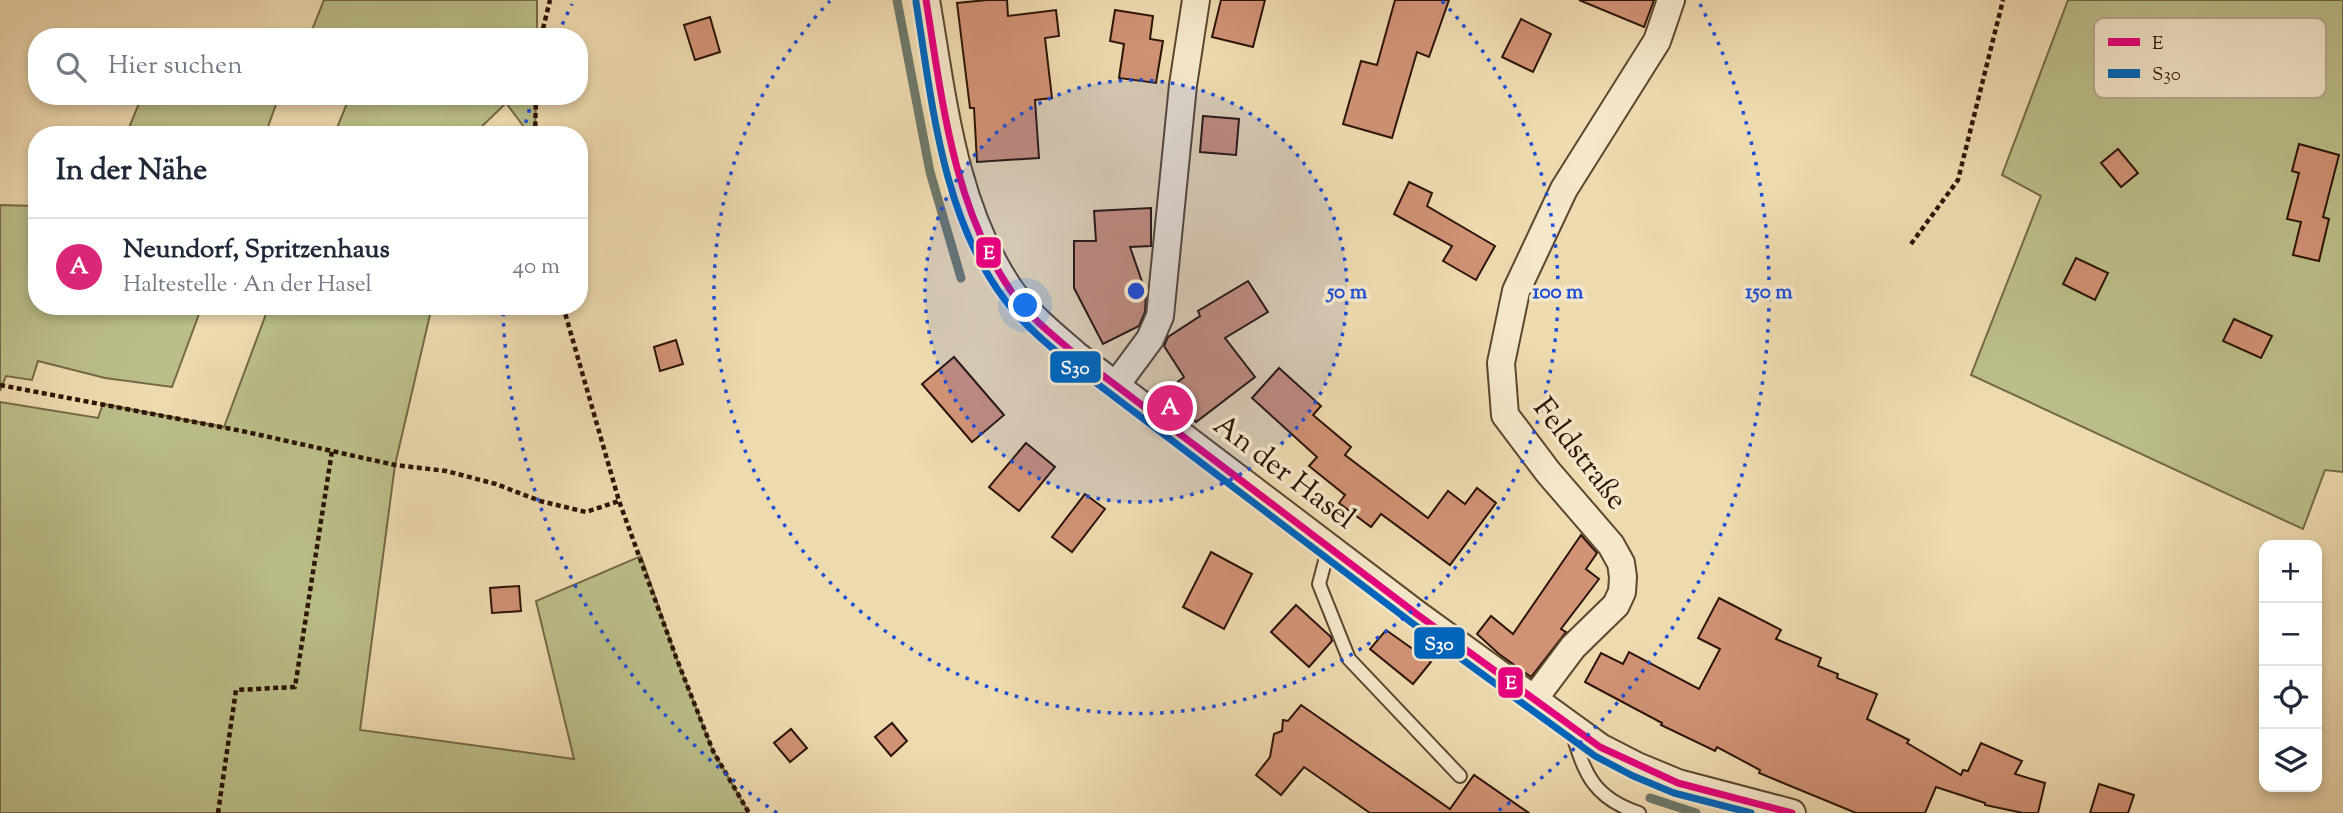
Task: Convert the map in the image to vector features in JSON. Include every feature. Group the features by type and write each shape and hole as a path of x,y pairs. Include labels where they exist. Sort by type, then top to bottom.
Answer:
{"street":[{"name":"An der Hasel","path":"926,0 967,205 1011,291 1034,318 1116,386 1570,728 1637,766 1678,783 1792,813"},
{"path":"1116,386 1150,339 1160,316 1183,85 1196,0"},
{"name":"Feldstraße","path":"1534,699 1573,647 1616,605 1622,592 1622,570 1611,545 1548,472 1505,415 1501,363 1516,291 1558,200 1657,41 1671,0"}],"lane":[{"path":"1329,546 1319,584 1349,659 1460,776"},
{"path":"1570,728 1582,765 1593,785 1616,803 1639,813"}],"path":[{"path":"543,28 550,0"},
{"path":"1911,244 1958,180 2003,0"},
{"path":"535,126 536,105"},
{"path":"566,315 619,501 713,751 749,813"},
{"path":"0,385 233,429 394,465 446,471 496,484 540,502 586,513 619,501"},
{"path":"218,813 236,690 295,687 332,451"}],"green space":[{"path":"324,0 537,0 537,28 313,28"},
{"path":"2068,0 2343,0 2343,472 2325,470 2303,529 1971,375 2041,196 2002,175"},
{"path":"138,105 276,105 268,126 130,126"},
{"path":"346,105 504,105 482,126 338,126"},
{"path":"508,105 536,105 535,126 523,126"},
{"path":"0,205 28,206 28,315 199,315 172,387 105,378 38,361 32,380 6,376 0,391"},
{"path":"266,315 430,315 395,465 360,730 574,759 536,601 641,556 676,657 713,751 749,813 0,813 0,402 98,418 103,404 224,427"}],"building":[{"path":"1007,0 1008,16 1056,10 1059,36 1045,38 1052,98 1035,100 1039,158 977,162 974,108 970,108 957,3"},
{"path":"1221,0 1265,0 1253,47 1212,37"},
{"path":"1395,0 1449,0 1429,57 1417,52 1392,138 1343,124 1361,61 1377,65"},
{"path":"1579,0 1654,0 1644,27"},
{"path":"1115,10 1153,16 1150,39 1163,41 1156,83 1119,78 1124,44 1110,41"},
{"path":"710,17 720,52 695,60 684,25"},
{"path":"1521,19 1551,34 1533,72 1502,57"},
{"path":"1203,116 1239,119 1236,155 1200,152"},
{"path":"2299,144 2339,155 2323,217 2329,219 2319,261 2293,255 2301,222 2287,219 2299,173 2292,171"},
{"path":"2118,149 2138,173 2121,187 2101,163"},
{"path":"1409,182 1432,193 1427,206 1495,246 1476,280 1443,261 1452,246 1394,214"},
{"path":"1151,208 1151,246 1130,247 1146,293 1145,312 1139,326 1103,344 1074,288 1074,241 1096,241 1094,211"},
{"path":"2076,258 2108,273 2095,300 2063,284"},
{"path":"1248,281 1268,312 1225,338 1255,377 1196,422 1170,388 1184,377 1164,346 1168,337 1200,316 1198,311"},
{"path":"2234,319 2272,336 2261,358 2223,341"},
{"path":"676,340 683,364 660,371 654,347"},
{"path":"954,357 1004,415 972,442 922,384"},
{"path":"1279,368 1321,406 1313,415 1351,447 1345,455 1428,518 1448,491 1465,504 1477,488 1496,503 1450,565 1381,514 1371,527 1339,503 1345,495 1309,466 1317,457 1252,398"},
{"path":"1026,443 1055,467 1019,511 989,487"},
{"path":"1085,494 1105,509 1072,552 1052,537"},
{"path":"1581,535 1597,553 1586,569 1599,579 1561,629 1566,632 1531,677 1477,634 1491,616 1513,634"},
{"path":"1211,552 1252,574 1224,629 1183,607"},
{"path":"519,586 521,611 492,613 490,588"},
{"path":"1719,598 1781,630 1776,639 1821,658 1818,666 1838,674 1837,678 1877,694 1867,719 1909,740 1907,743 1961,775 1963,770 1968,771 1981,743 2022,761 2015,774 2045,783 2038,813 2023,813 1985,805 1936,787 1925,813 1856,813 1759,773 1760,770 1717,747 1715,751 1661,725 1662,723 1585,682 1601,653 1623,664 1629,652 1699,689 1720,649 1698,638"},
{"path":"1296,605 1331,637 1332,641 1309,667 1271,632"},
{"path":"1386,630 1431,662 1413,684 1370,649"},
{"path":"1301,705 1450,809 1474,775 1529,813 1370,813 1304,767 1281,795 1256,775 1270,757 1274,734 1282,731 1283,720 1288,721"},
{"path":"892,723 907,741 891,756 875,737"},
{"path":"791,729 807,748 790,762 774,743"},
{"path":"2099,784 2134,795 2128,813 2090,813"}],"waterway":[{"path":"897,0 930,172 961,278"},
{"path":"1650,798 1696,813"}],"transit line":[{"name":"E","path":"926,0 953,151 975,224 1011,291 1041,325 1076,355 1418,615 1600,747 1678,783 1792,813"},
{"name":"S30","path":"916,2 935,118 953,196 984,267 1005,300 1027,325 1070,363 1412,623 1595,756 1674,793 1751,813"}],"place":[{"name":"Neundorf, Spritzenhaus","path":"1170,408"}]}
